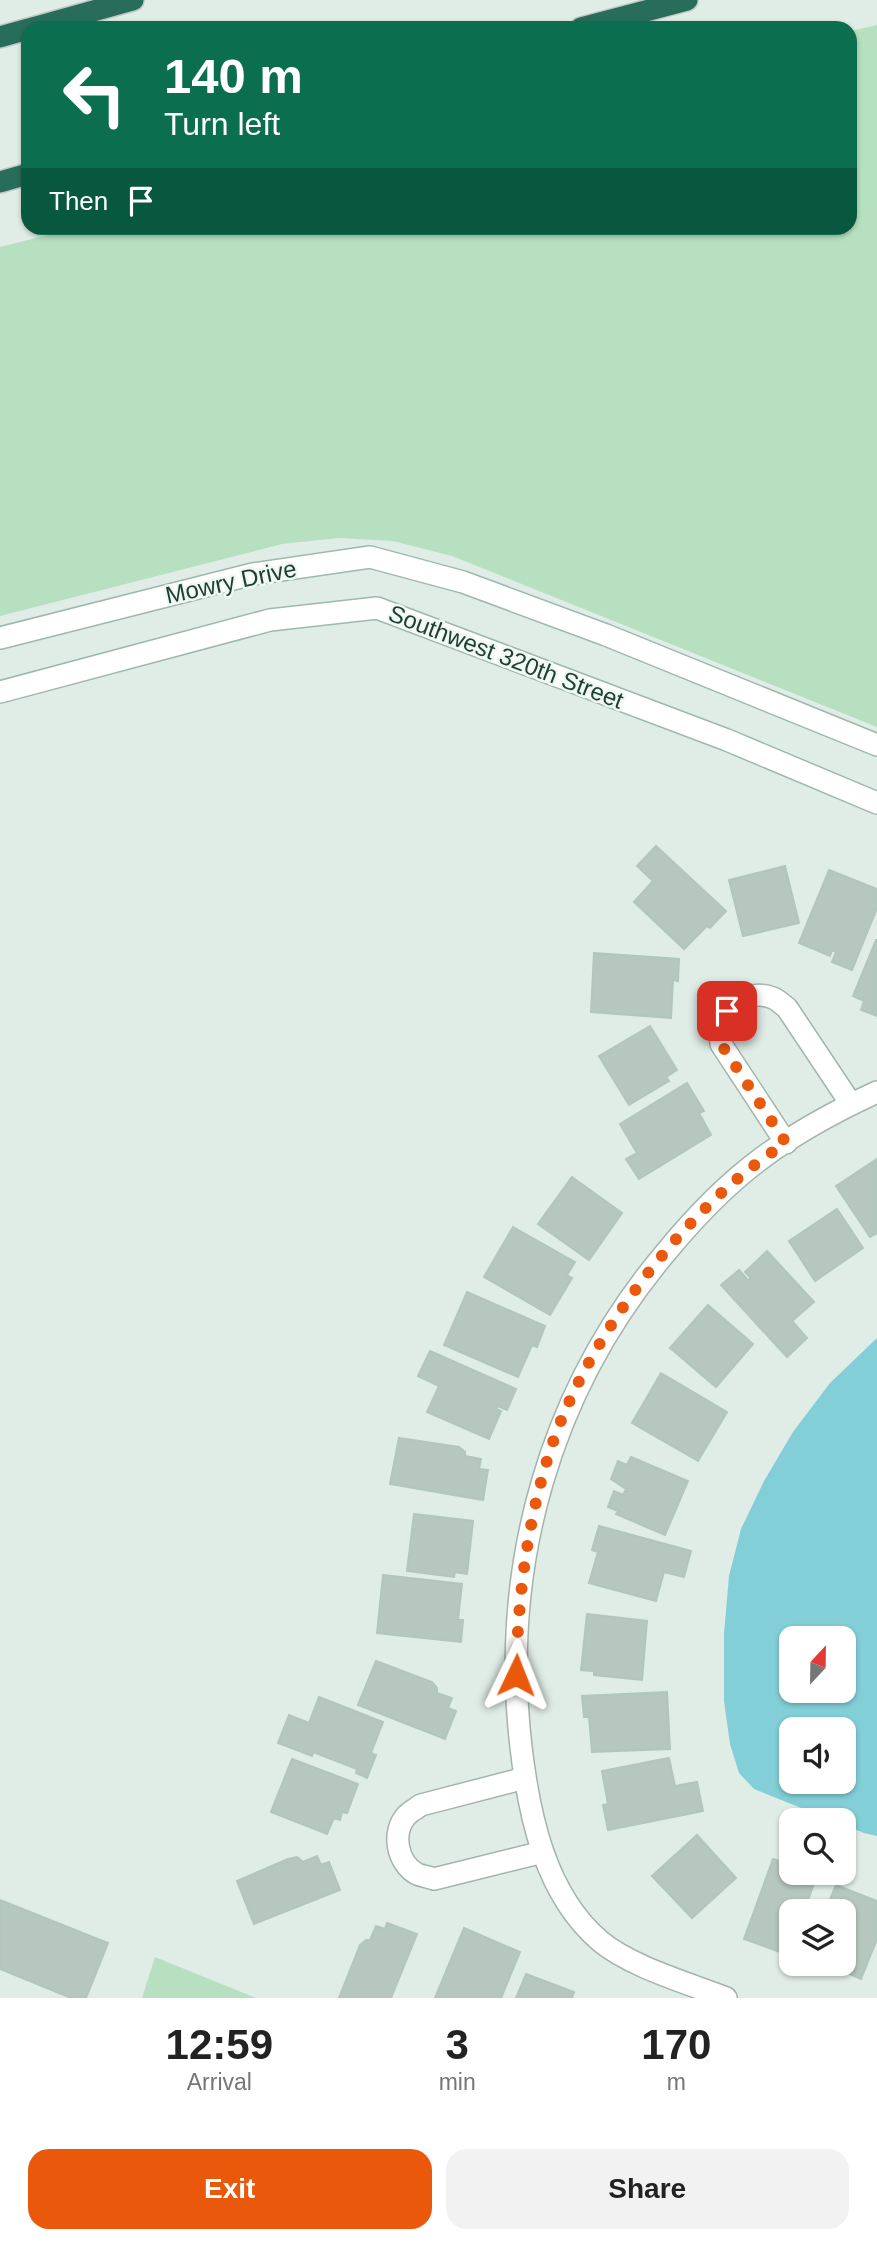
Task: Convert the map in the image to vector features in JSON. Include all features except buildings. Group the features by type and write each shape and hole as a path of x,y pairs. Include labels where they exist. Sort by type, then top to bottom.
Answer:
{"highway":[{"path":"58,21 133,0"},
{"path":"608,21 687,0"},
{"path":"0,37 21,31"},
{"path":"0,182 21,176"}],"street":[{"name":"Mowry Drive","path":"0,638 253,574 370,557 463,582 606,635 877,745"},
{"name":"Southwest 320th Street","path":"0,692 270,620 377,608 727,740 877,803"},
{"path":"795,1138 721,1044 720,1027 727,1011 740,1000 756,995 773,998 787,1008 851,1104"},
{"path":"726,1998 620,1955 579,1920 562,1894 543,1852 525,1777 516,1675 524,1564 537,1500 553,1444 595,1354 650,1270 685,1228 762,1158 851,1104 877,1092"},
{"path":"525,1777 421,1805 407,1815 398,1830 398,1846 405,1863 417,1874 434,1878 543,1852"}],"green space":[{"path":"877,25 877,727 452,556 393,541 339,538 282,544 0,616 0,247 48,235 857,235 857,30"},
{"path":"155,1957 256,1998 142,1998"}],"water":[{"path":"877,1338 877,1836 856,1830 856,1808 801,1808 754,1789 739,1773 730,1744 724,1701 724,1634 729,1576 741,1529 764,1481 793,1432 830,1383"}],"route":[{"path":"516,1675 524,1564 537,1500 553,1444 575,1393 622,1309 685,1228 762,1158 786,1143 721,1044 720,1027 727,1011"}]}
